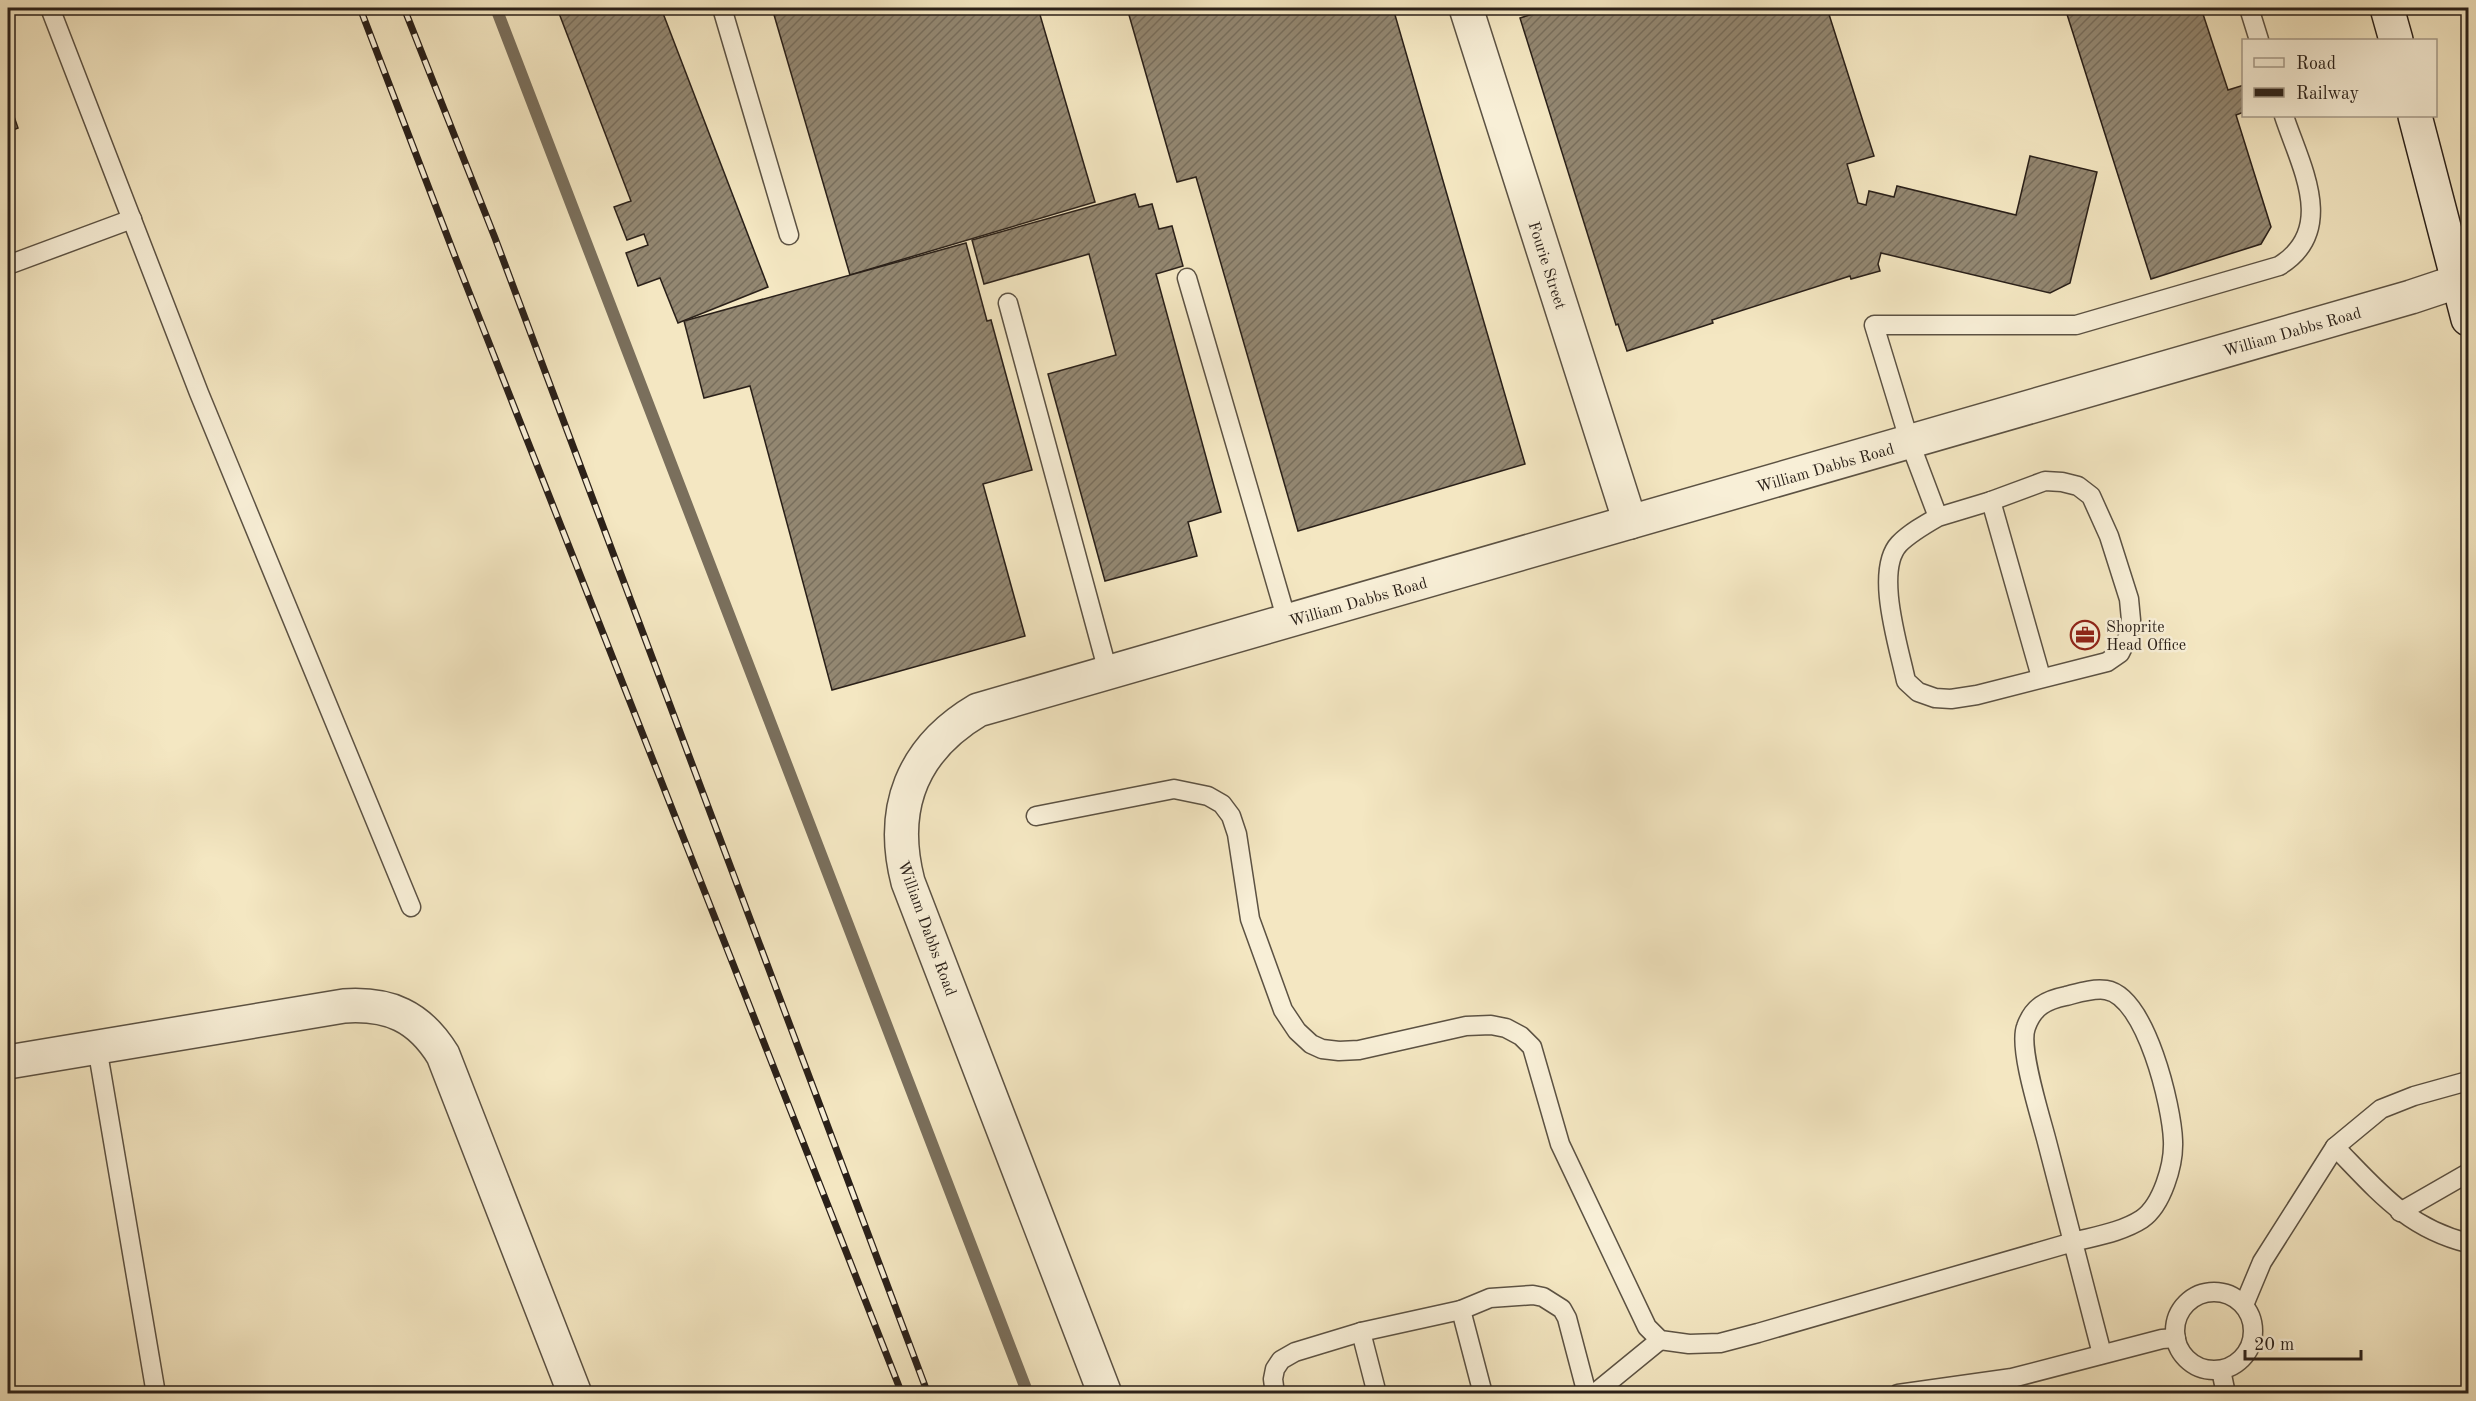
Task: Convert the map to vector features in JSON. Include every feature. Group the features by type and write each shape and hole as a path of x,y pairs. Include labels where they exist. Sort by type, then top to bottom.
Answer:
{"street":[{"name":"Fourie Street","path":"1466,8 1630,522"},
{"path":"2387,8 2396,39"},
{"path":"2415,117 2463,279 2469,319"},
{"name":"William Dabbs Road","path":"1105,1394 908,882 902,858 900,833 903,808 919,766 930,748 960,721 978,710 1910,442 2463,279"},
{"path":"8,1062 344,1005 365,1004 386,1008 405,1016 421,1026 434,1039 443,1055 575,1394"}],"lane":[{"path":"50,8 199,393 411,907"},
{"path":"722,8 789,235"},
{"path":"2249,8 2259,39"},
{"path":"1938,517 1910,442 1874,325 2076,325 2279,266 2298,252 2309,231 2312,214 2311,198 2284,117"},
{"path":"8,265 132,219"},
{"path":"1187,278 1287,621"},
{"path":"1008,303 1108,672"},
{"path":"2044,481 2078,486 2091,496 2109,536 2129,599 2131,620 2128,637 2120,653 2107,662 1977,695 1952,699 1935,698 1918,692 1906,681 1886,582 1889,563 1898,546 1916,530 1938,517 1991,501 2044,481"},
{"path":"1991,501 2041,677"},
{"path":"1036,816 1174,789 1208,796 1222,804 1231,816 1237,834 1250,919 1283,1010 1297,1031 1311,1044 1322,1050 1339,1052 1359,1050 1466,1026 1491,1025 1506,1028 1521,1036 1532,1047 1560,1144 1647,1327 1660,1340 1689,1344 1720,1343 2073,1242 2117,1231 2143,1218 2164,1190 2170,1173 2173,1142 2170,1116 2151,1042 2133,1009 2119,995 2107,990 2093,990 2049,999 2036,1008 2025,1027 2024,1041 2034,1090 2073,1242 2102,1354"},
{"path":"98,1047 156,1394"},
{"path":"2244,1305 2262,1262 2335,1148 2381,1109 2414,1096 2469,1081"},
{"path":"2335,1148 2400,1212 2424,1228 2469,1243"},
{"path":"2400,1212 2469,1173"},
{"path":"2207,1292 2228,1294 2244,1305 2254,1324 2251,1344 2240,1361 2221,1370 2201,1369 2184,1357 2176,1338 2177,1318 2189,1301 2207,1292"},
{"path":"1275,1394 1273,1379 1275,1369 1281,1360 1295,1352 1361,1332 1461,1310 1490,1298 1533,1295 1554,1303 1562,1309 1567,1318 1587,1394"},
{"path":"1461,1310 1483,1394"},
{"path":"1361,1332 1377,1394"},
{"path":"1898,1394 2013,1386 2102,1354 2162,1339 2176,1338"},
{"path":"1594,1394 1660,1340"},
{"path":"2221,1370 2226,1394"}],"building":[{"path":"557,8 661,8 768,287 678,323 660,278 638,286 626,253 648,245 644,234 627,240 614,207 631,201"},
{"path":"772,8 1038,8 1095,202 850,275"},
{"path":"1127,8 1393,8 1525,464 1298,531 1196,177 1177,182"},
{"path":"1552,8 1827,8 1874,156 1847,164 1858,203 1866,205 1869,191 1894,197 1897,186 2016,215 2030,156 2097,172 2070,283 2050,293 1881,253 1878,264 1880,271 1851,279 1850,276 1712,320 1713,323 1627,351 1618,324 1616,325 1520,18"},
{"path":"2065,8 2201,8 2228,90 2242,86 2242,113 2236,115 2271,227 2261,244 2151,279"},
{"path":"8,99 18,128 8,132"},
{"path":"1135,194 1139,207 1152,204 1159,229 1172,226 1183,266 1156,274 1221,512 1188,522 1197,556 1105,581 1048,374 1116,355 1089,254 984,284 972,240"},
{"path":"966,243 987,321 991,320 1032,470 983,484 1025,636 832,690 750,386 704,398 684,321"}],"waterway":[{"path":"496,8 1028,1394"}],"railway":[{"path":"360,8 456,259 902,1394"},
{"path":"404,8 495,238 928,1394"}],"place":[{"name":"Shoprite Head Office","path":"2085,635"}]}
